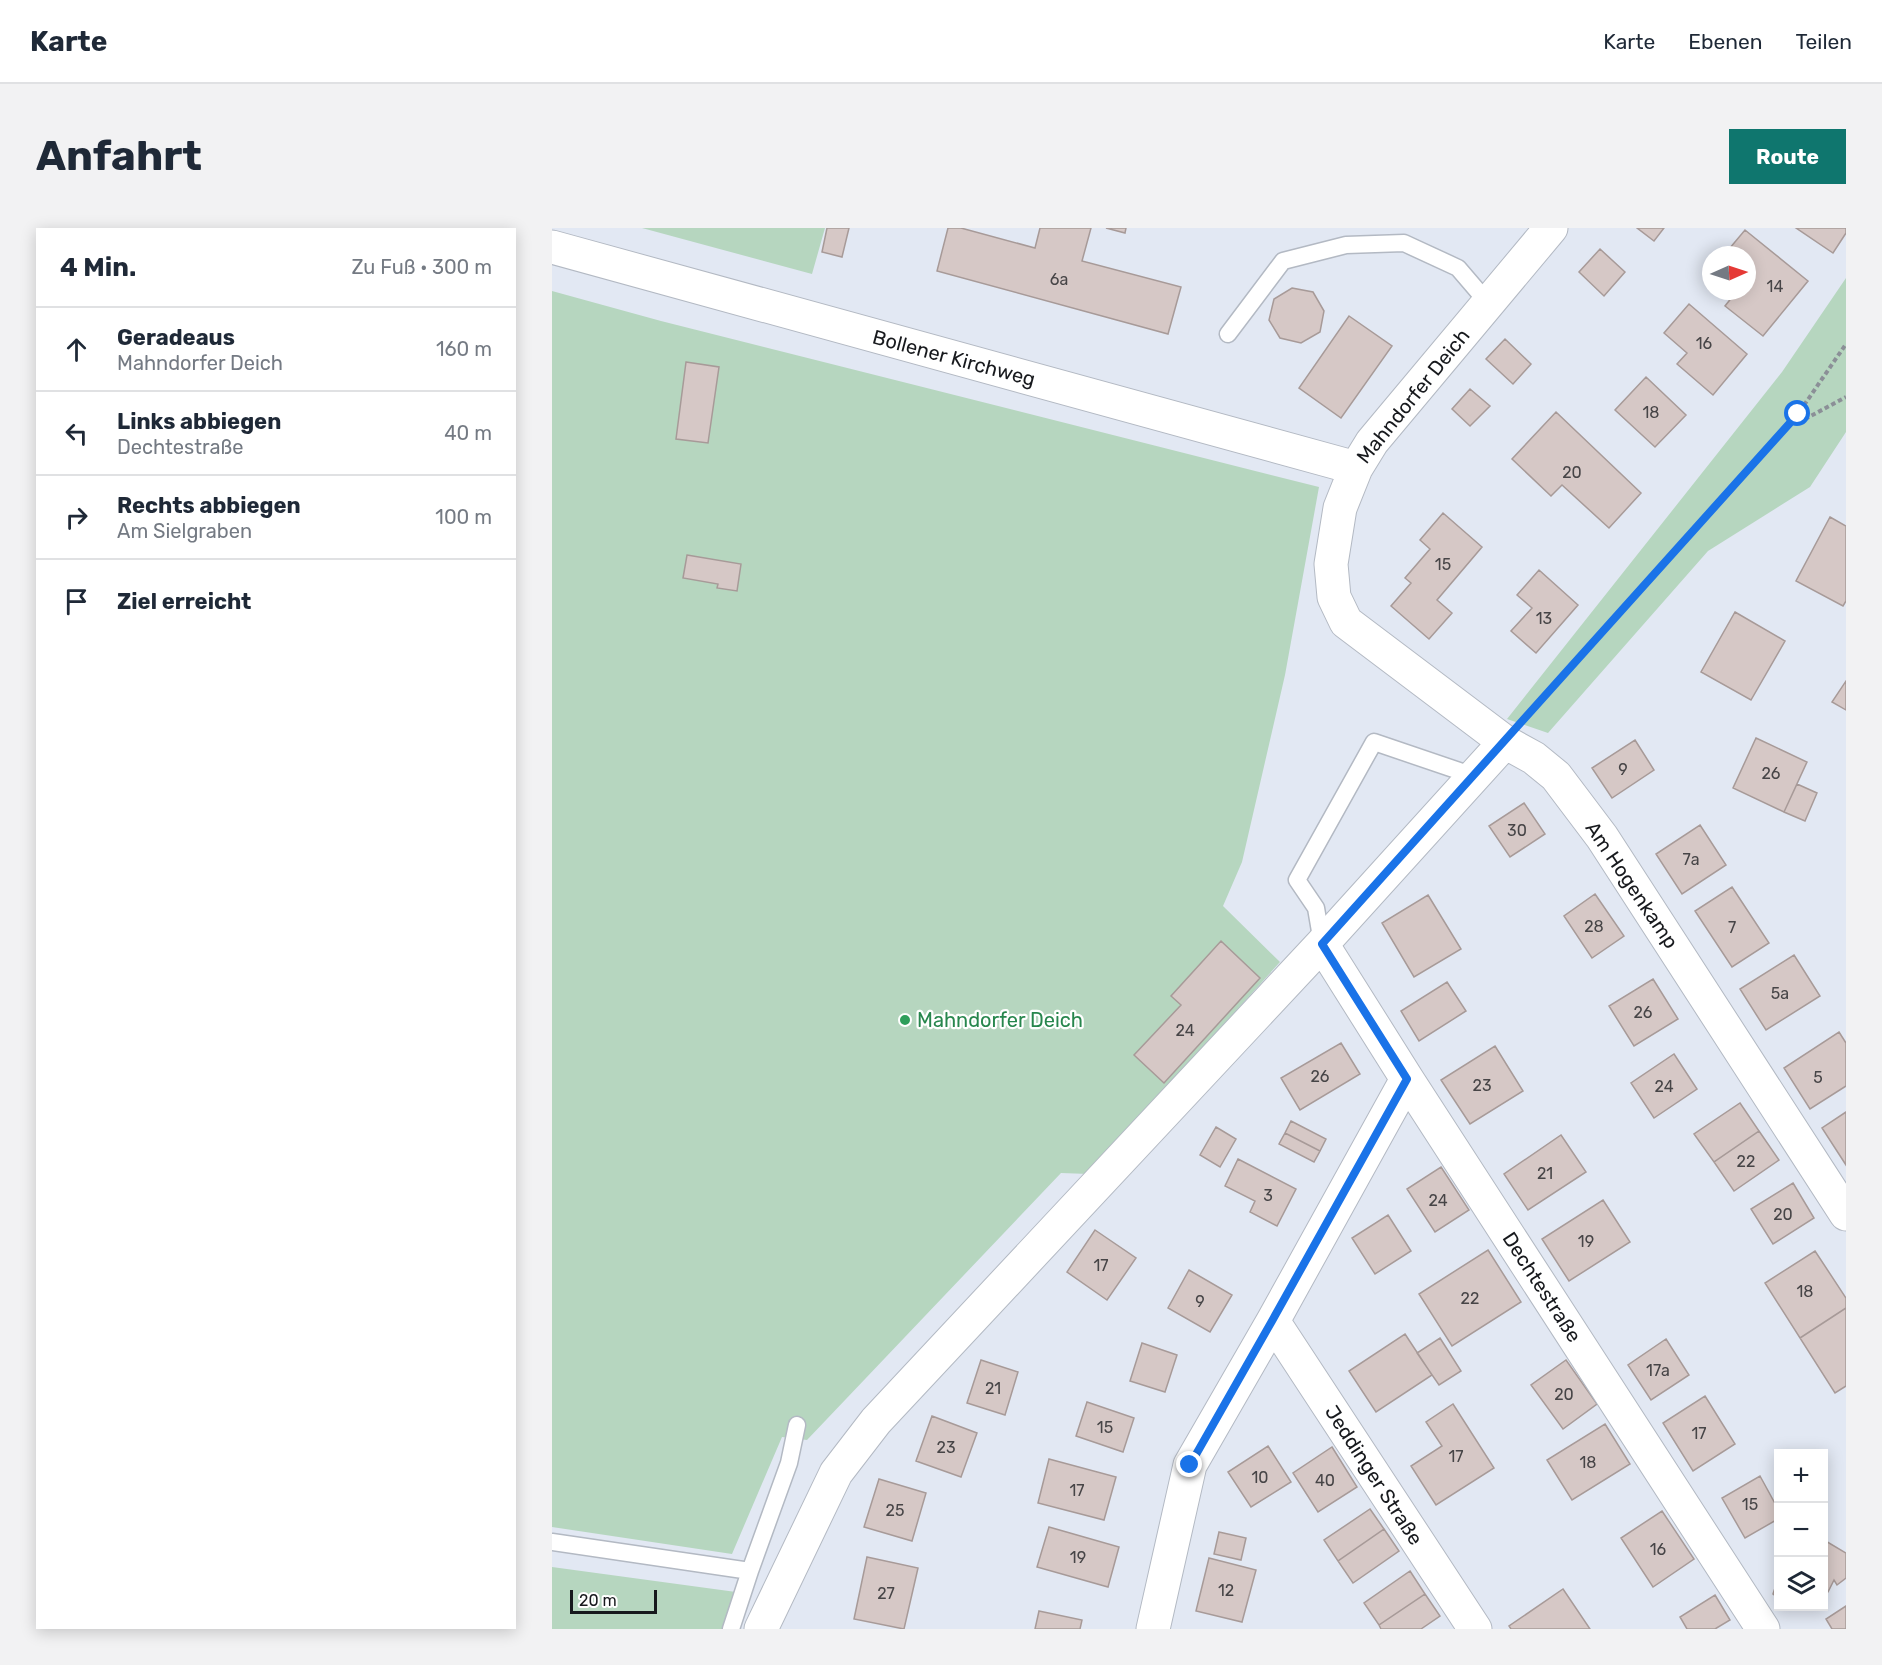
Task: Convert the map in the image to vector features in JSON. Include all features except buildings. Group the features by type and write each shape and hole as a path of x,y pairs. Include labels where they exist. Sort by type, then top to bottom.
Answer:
{"street":[{"name":"Mahndorfer Deich","path":"1346,622 1334,597 1331,564 1340,508 1364,455 1551,228"},
{"name":"Bollener Kirchweg","path":"552,248 1364,455"},
{"name":"Am Hogenkamp","path":"1346,622 1505,742 1534,758 1556,777 1602,837 1846,1214"},
{"path":"761,1629 836,1473 876,1421 1322,944 1505,742"},
{"name":"Dechtestraße","path":"1322,944 1763,1629"},
{"path":"1153,1629 1190,1465 1407,1079"},
{"name":"Jeddinger Straße","path":"1272,1321 1475,1629"}],"lane":[{"path":"1228,334 1283,261 1346,245 1404,243 1458,268 1488,303"},
{"path":"1322,944 1316,908 1297,880 1374,742 1474,776"},
{"path":"731,1629 789,1463 797,1425"},
{"path":"552,1542 750,1571"}],"path":[{"path":"1505,742 1798,414 1846,344"},
{"path":"1798,414 1807,418 1846,397"}],"green space":[{"path":"642,228 825,228 812,274"},
{"path":"1846,278 1846,432 1810,487 1708,551 1548,733 1507,719 1782,372"},
{"name":"Mahndorfer Deich","path":"552,291 661,321 1319,487 1285,675 1242,862 1223,906 1280,962 1089,1174 1061,1173 807,1440 782,1437 732,1554 552,1527"},
{"path":"552,1567 736,1592 722,1629 552,1629"}],"place":[{"name":"Mahndorfer Deich","path":"905,1020"}],"route":[{"path":"1190,1465 1407,1079 1322,944 1798,414"}]}
